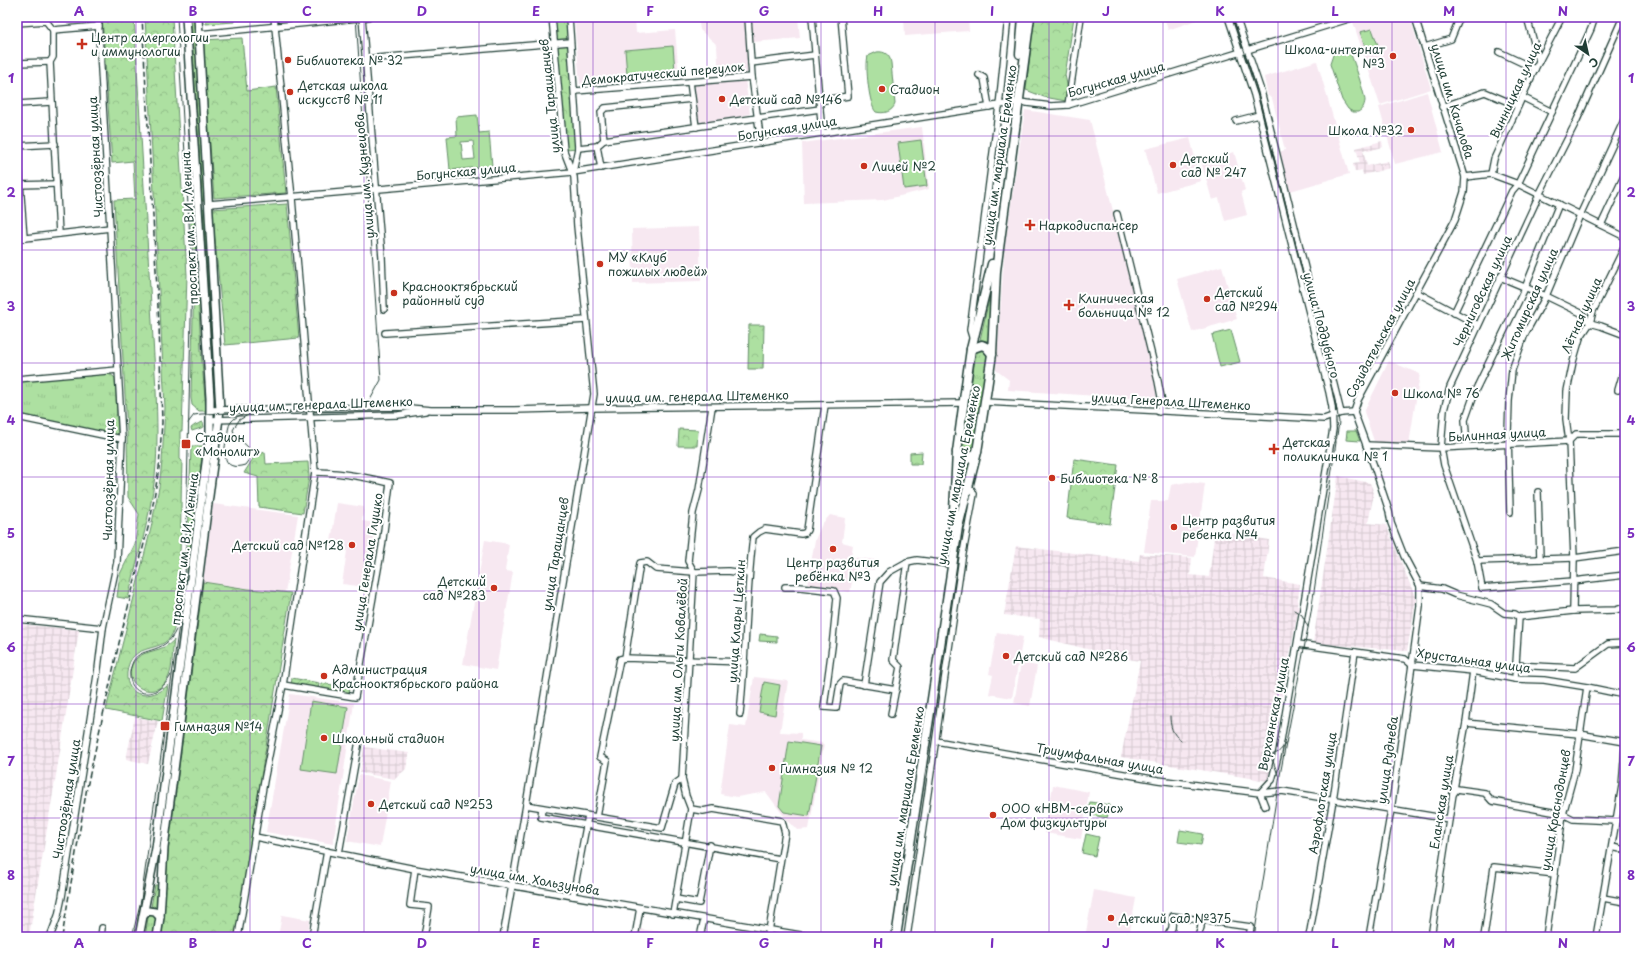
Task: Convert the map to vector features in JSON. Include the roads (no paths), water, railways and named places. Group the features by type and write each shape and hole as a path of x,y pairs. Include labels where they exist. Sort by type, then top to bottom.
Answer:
{"highway":[{"name":"улица им. маршала Еременко","path":"896,937 958,527 977,452 992,354 996,271 1017,102 1023,17"},
{"name":"улица им. маршала Еременко","path":"891,937 954,526 957,452 972,345 991,272 1030,17"},
{"path":"972,345 982,345 992,354"},
{"path":"957,452 966,459 971,458 977,452"}],"main road":[{"name":"проспект им. В.И. Ленина","path":"157,937 160,917 165,840 214,420 210,410 186,17"},
{"name":"проспект им. В.И. Ленина","path":"139,937 156,848 214,420 220,410 198,17"},
{"path":"198,205 208,204"},
{"path":"143,916 148,912 155,912 160,917"}],"street":[{"name":"Чистоозёрная улица","path":"50,937 58,916 62,897 98,669 103,628 117,562 122,439 98,17"},
{"path":"238,937 256,837 264,781 283,685 315,472 292,198 274,17"},
{"name":"улица им. Кузнецова","path":"362,17 384,309"},
{"path":"199,34 368,17"},
{"name":"улица Таращанцев","path":"552,17 564,151 573,172"},
{"name":"улица Таращанцев","path":"503,937 594,394 573,172 578,148 568,17"},
{"path":"812,17 822,133"},
{"path":"819,101 848,96 841,17"},
{"path":"972,345 970,330 999,106 1008,17"},
{"path":"1068,105 1081,17"},
{"name":"улица Поддубного","path":"1228,17 1241,53 1259,115 1333,417 1333,429 1298,644"},
{"name":"улица Поддубного","path":"1236,17 1261,91 1341,413"},
{"name":"Богунская улица","path":"208,204 292,198 573,172 1017,102 1051,106 1068,105 1356,17"},
{"name":"улица им. Качалова","path":"1415,17 1465,177 1464,192"},
{"path":"1425,47 1451,39 1460,17"},
{"path":"1527,17 1539,61"},
{"name":"Винницкая улица","path":"1491,174 1494,159 1522,97 1562,17"},
{"path":"1454,313 1512,191 1518,184 1591,29 1595,17"},
{"name":"Черниговская улица","path":"1573,581 1482,588 1477,561 1444,465 1441,448 1444,410 1450,386 1539,195 1577,120 1623,17"},
{"path":"748,18 752,77 761,143"},
{"path":"17,23 46,21 53,30 53,57 50,62 51,102 55,144 59,234"},
{"path":"53,30 99,26"},
{"path":"366,59 554,42 570,42"},
{"path":"1500,52 1535,69"},
{"path":"751,62 815,55"},
{"path":"17,63 50,62"},
{"path":"979,75 984,78 989,107"},
{"name":"Демократический переулок","path":"574,91 752,77"},
{"path":"690,82 696,127"},
{"path":"1442,107 1485,92 1518,106"},
{"path":"1522,97 1552,112"},
{"path":"604,140 601,112 605,108 692,99"},
{"path":"17,104 51,102"},
{"path":"578,148 597,146 604,140 820,109"},
{"path":"1236,121 1259,115"},
{"name":"Житомирская улица","path":"1510,512 1508,444 1509,400 1512,370 1525,334 1546,296 1580,215 1625,118"},
{"path":"24,238 17,144 55,144"},
{"path":"597,146 601,168"},
{"path":"1465,177 1491,174 1518,184 1625,237"},
{"path":"1601,225 1625,174"},
{"path":"19,185 56,184"},
{"name":"Созидательская улица","path":"1420,586 1404,556 1391,523 1389,511 1354,412 1358,400 1455,220 1464,192"},
{"path":"1467,446 1465,420 1476,388 1525,288 1559,204"},
{"path":"1117,214 1158,381 1162,402 1159,412"},
{"path":"17,238 110,228"},
{"name":"Лётная улица","path":"1569,441 1566,419 1567,391 1573,362 1580,338 1590,323 1593,311 1625,246"},
{"path":"1500,277 1546,296 1581,313 1590,323 1625,335"},
{"path":"1416,292 1478,325"},
{"path":"385,333 586,320"},
{"path":"1618,390 1625,366"},
{"path":"17,379 118,370"},
{"name":"улица Генерала Штеменко","path":"985,402 1324,420 1341,413 1354,412"},
{"name":"улица им. генерала Штеменко","path":"210,410 399,407 431,410 514,410 964,403"},
{"name":"улица Клары Цеткин","path":"740,714 745,662 749,574 753,537 765,529 802,534 807,530 825,405"},
{"name":"улица им. Ольги Ковалёвой","path":"673,914 691,809 682,779 694,572 688,561 693,513 699,490 712,407"},
{"name":"улица им. генерала Штеменко","path":"214,420 310,416 398,415 431,410"},
{"path":"17,417 122,439"},
{"name":"Былинная улица","path":"1366,445 1441,448 1569,441 1576,434 1625,434"},
{"path":"1569,441 1574,558 1573,611"},
{"name":"улица Генерала Глушко","path":"283,685 355,697 382,547 390,483 352,475 330,472 315,472"},
{"path":"907,937 960,567 974,494 972,490"},
{"path":"1538,492 1540,559"},
{"path":"1477,561 1574,558 1625,551"},
{"path":"864,684 880,582 889,572 907,562 917,560 948,564"},
{"path":"597,817 607,761 600,757 623,658 640,563 647,562 656,569 694,572 728,571 749,574"},
{"path":"891,714 900,667 898,664 894,663 893,660 907,562"},
{"path":"1573,581 1625,575"},
{"path":"1420,586 1442,589 1456,595 1491,604 1504,613 1515,614 1519,617 1573,611 1616,610 1625,607"},
{"name":"улица Руднева","path":"1369,937 1391,810 1420,606 1420,586"},
{"path":"786,588 800,587 834,591 836,598 832,648 824,707 836,708 842,682 864,684 896,690"},
{"path":"1515,679 1519,617"},
{"path":"17,620 103,628"},
{"name":"Хрустальная улица","path":"1298,644 1405,659 1412,664 1473,671 1515,679 1544,680 1625,695"},
{"name":"Верхоянская улица","path":"1260,793 1272,780 1298,644"},
{"path":"1515,665 1575,668 1608,644 1625,644"},
{"name":"Аэрофлотская улица","path":"1309,937 1333,800 1355,652"},
{"path":"623,658 745,662"},
{"name":"Еланская улица","path":"1431,937 1473,671"},
{"name":"улица Краснодонцев","path":"1546,937 1563,814 1575,770 1579,734 1588,687"},
{"path":"1466,723 1579,734 1625,742"},
{"path":"339,854 359,741"},
{"name":"Триумфальная улица","path":"925,744 935,743 1158,780 1260,793 1282,791 1449,819"},
{"path":"1596,937 1623,786 1625,748"},
{"path":"526,805 662,828 675,784 682,779"},
{"path":"1453,794 1457,789 1485,794 1492,801 1563,814 1573,819 1616,821"},
{"path":"1260,793 1265,806"},
{"path":"918,795 928,795"},
{"path":"542,808 541,817 586,823 780,858"},
{"path":"691,809 703,811 713,809 782,821 785,833 768,937"},
{"path":"573,896 588,816"},
{"name":"улица им. Хользунова","path":"256,837 415,869 673,914 769,929 799,936 812,937"},
{"path":"676,899 699,903 710,846"},
{"path":"1612,847 1625,850"},
{"path":"312,937 327,851"},
{"path":"1484,937 1494,867 1555,874"},
{"path":"415,869 410,905 429,907 424,937"},
{"path":"1603,898 1625,902"},
{"path":"635,937 640,908"},
{"path":"1168,937 1172,928 1173,916 1251,927 1250,937"},
{"path":"700,937 704,919"},
{"path":"1198,937 1201,927 1200,920"},
{"path":"100,937 102,928"}],"tram line":[{"path":"132,937 141,900 185,581 192,274 177,17"},
{"path":"188,423 194,415 201,414 355,409 370,400 381,380 356,17"},
{"path":"1233,17 1256,86 1335,400 1339,422 1311,612 1280,775 1254,937"},
{"path":"244,413 232,421 229,427 225,454 228,463 232,466 245,465 250,458 249,448 235,435 233,430 239,420 250,414"},
{"path":"1294,610 1302,615 1308,627"},
{"path":"171,675 164,685 157,691 149,693 141,692 135,689 131,683 130,674 135,658 140,654 165,644 176,630"},
{"path":"1170,716 1172,730 1181,740"},
{"path":"1263,754 1276,754 1285,744"},
{"path":"1263,754 1273,761 1278,775"}],"railway":[{"path":"62,937 87,787 119,643 151,516 159,468 162,422 159,325 142,17"}],"place":[{"name":"Центр аллергологии и иммунологии","path":"82,44"},
{"name":"Школа-интернат №3","path":"1393,56"},
{"name":"Библиотека № 32","path":"288,60"},
{"name":"Стадион","path":"882,89"},
{"name":"Детская школа искусств № 11","path":"290,92"},
{"name":"Детский сад №146","path":"722,99"},
{"name":"Школа №32","path":"1411,130"},
{"name":"Детский сад № 247","path":"1173,165"},
{"name":"Лицей №2","path":"864,166"},
{"name":"Наркодиспансер","path":"1030,225"},
{"name":"МУ «Клуб пожилых людей»","path":"600,264"},
{"name":"Краснооктябрьский районный суд","path":"394,293"},
{"name":"Детский сад №294","path":"1207,299"},
{"name":"Клиническая больница № 12","path":"1069,305"},
{"name":"Школа № 76","path":"1395,393"},
{"name":"Стадион «Монолит»","path":"186,444"},
{"name":"Детская поликлиника № 1","path":"1274,449"},
{"name":"Библиотека № 8","path":"1052,478"},
{"name":"Центр развития ребенка №4","path":"1174,527"},
{"name":"Детский сад №128","path":"352,545"},
{"name":"Центр развития ребёнка №3","path":"833,549"},
{"name":"Детский сад №283","path":"494,588"},
{"name":"Детский сад №286","path":"1006,656"},
{"name":"Администрация Краснооктябрьского района","path":"324,676"},
{"name":"Гимназия №14","path":"165,726"},
{"name":"Школьный стадион","path":"324,738"},
{"name":"Гимназия № 12","path":"772,768"},
{"name":"Детский сад №253","path":"371,804"},
{"name":"ООО «НВМ-сервис» Дом физкультуры","path":"993,815"},
{"name":"Детский сад №375","path":"1111,918"}]}
